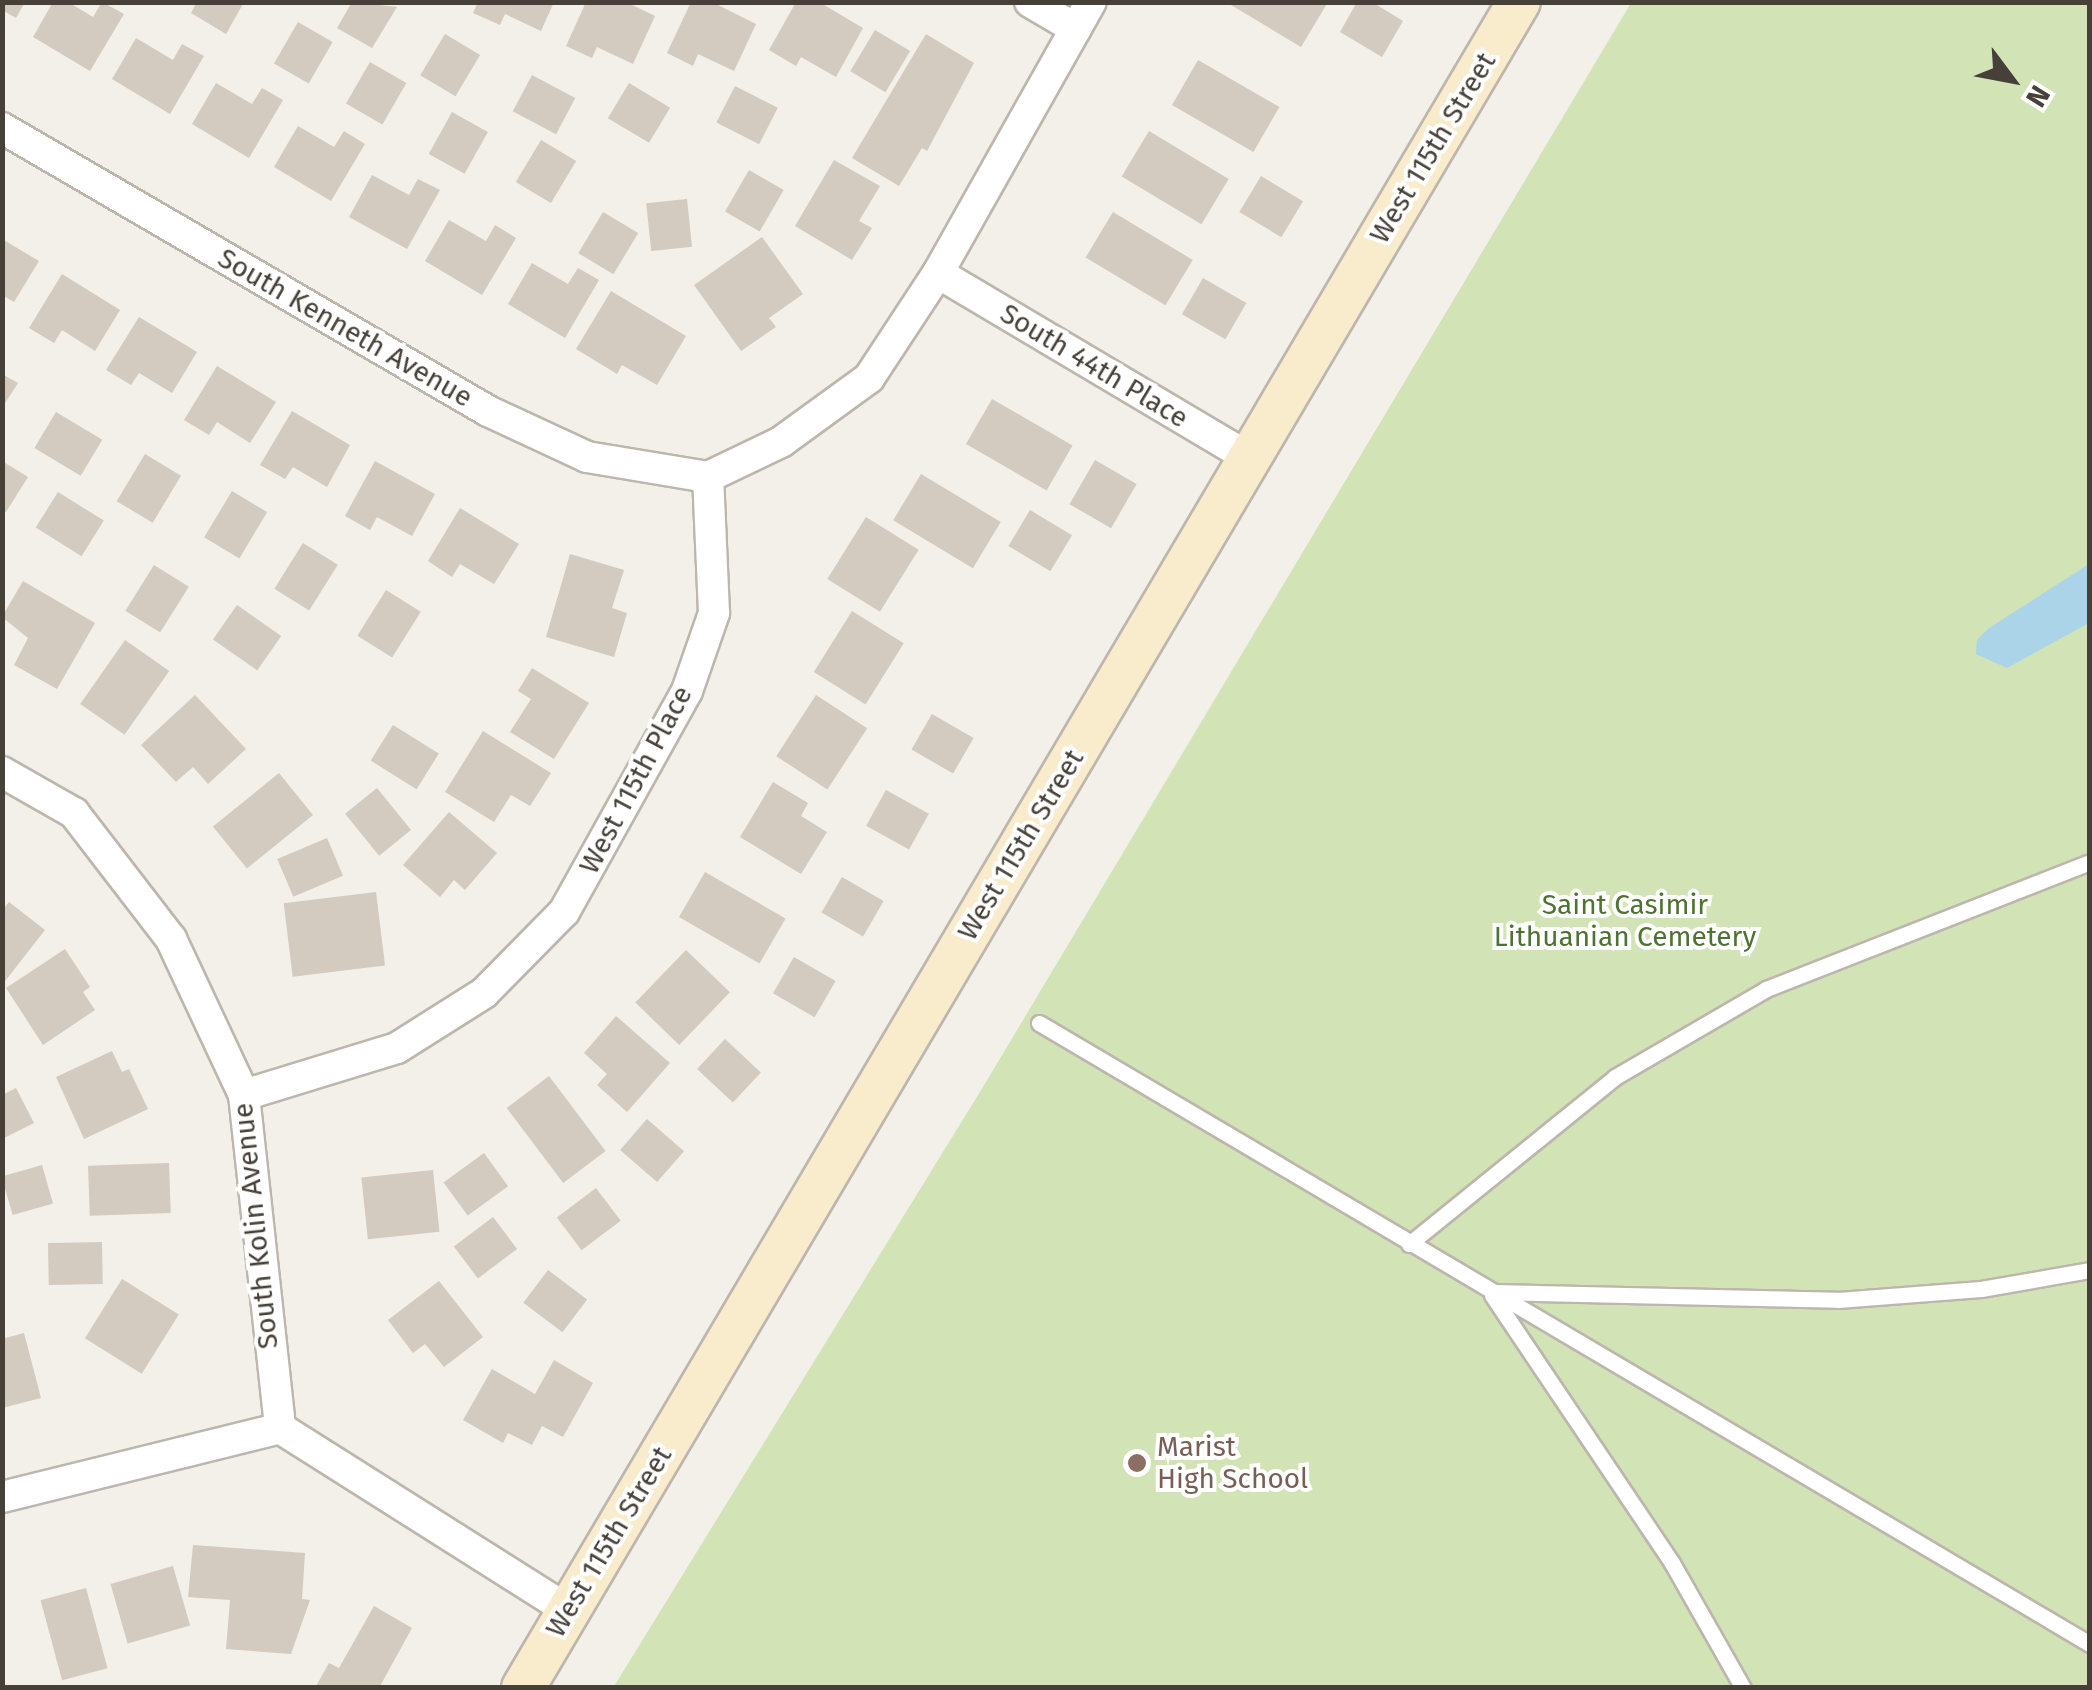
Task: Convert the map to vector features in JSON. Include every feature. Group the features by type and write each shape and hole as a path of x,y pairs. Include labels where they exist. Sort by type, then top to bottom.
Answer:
{"street":[{"path":"708,478 781,442 870,378 938,273 1084,16 1030,2"},
{"name":"West 115th Street","path":"523,1688 1519,2"},
{"name":"South Kenneth Avenue","path":"2,128 488,411 586,457 708,478"},
{"name":"South 44th Place","path":"938,273 1250,458"},
{"name":"West 115th Place","path":"244,1095 397,1048 484,993 564,912 688,692 714,613 708,478"},
{"name":"South Kolin Avenue","path":"2,772 74,813 171,939 244,1095 280,1428"},
{"path":"2,1497 280,1428 569,1610"}],"lane":[{"path":"1408,1244 1615,1077 1766,990 2090,862"},
{"path":"1039,1023 2090,1644"},
{"path":"1490,1292 1838,1300 1981,1289 2090,1270"},
{"path":"1490,1292 1672,1563 1742,1688"}],"green space":[{"name":"Saint Casimir Lithuanian Cemetery","path":"1631,3 2089,3 2089,1687 613,1688 983,1087"}],"water":[{"path":"2089,564 2089,623 2007,668 1976,654 1977,640 1989,628"}],"building":[{"path":"2,2 25,2 16,18 2,10"},
{"path":"53,2 68,2 93,17 102,2 124,14 90,71 33,37"},
{"path":"197,2 244,2 226,34 191,13"},
{"path":"352,2 397,7 372,48 337,28"},
{"path":"478,2 554,2 541,31 505,14 500,25 473,13"},
{"path":"586,2 626,2 655,16 633,64 597,47 592,58 566,46"},
{"path":"691,2 712,2 756,24 734,71 698,54 693,66 667,53"},
{"path":"796,2 819,2 863,28 836,77 801,57 796,66 769,50"},
{"path":"1226,2 1328,2 1301,47"},
{"path":"1357,2 1372,2 1403,21 1382,57 1340,32"},
{"path":"298,22 333,42 309,84 274,64"},
{"path":"875,30 910,51 885,92 850,71"},
{"path":"445,34 480,55 455,96 420,75"},
{"path":"926,34 974,63 927,151 922,148 899,186 852,158"},
{"path":"136,38 173,60 182,44 204,56 170,114 112,79"},
{"path":"1198,60 1279,107 1253,152 1172,105"},
{"path":"370,62 406,83 382,125 346,104"},
{"path":"532,75 575,98 556,134 513,111"},
{"path":"216,83 252,104 262,88 283,100 249,158 192,124"},
{"path":"629,83 670,108 649,143 608,118"},
{"path":"735,86 778,108 759,144 716,123"},
{"path":"452,112 488,132 465,174 429,154"},
{"path":"298,126 334,147 344,131 365,144 331,201 274,167"},
{"path":"1149,131 1229,179 1201,224 1122,176"},
{"path":"541,140 576,161 551,203 516,182"},
{"path":"834,160 880,186 859,221 872,228 852,260 795,226"},
{"path":"749,170 784,190 760,232 725,212"},
{"path":"372,175 409,195 418,179 440,190 407,249 349,217"},
{"path":"1261,176 1303,201 1281,237 1239,212"},
{"path":"687,199 692,247 651,251 646,203"},
{"path":"603,212 638,233 613,274 578,253"},
{"path":"1113,212 1193,260 1165,305 1086,257"},
{"path":"449,220 486,241 495,225 516,238 482,295 425,261"},
{"path":"762,237 803,294 769,318 776,327 741,351 694,285"},
{"path":"2,239 39,261 14,302 2,295"},
{"path":"532,263 568,284 578,268 599,280 565,338 508,304"},
{"path":"62,274 120,310 95,351 62,330 54,343 29,328"},
{"path":"1203,278 1246,303 1225,339 1182,314"},
{"path":"611,291 686,336 657,385 622,365 617,374 576,349"},
{"path":"139,317 197,352 172,393 139,373 131,385 106,370"},
{"path":"217,366 276,402 250,443 217,422 209,435 184,420"},
{"path":"2,374 18,383 2,408"},
{"path":"992,399 1073,445 1047,491 966,444"},
{"path":"292,411 350,445 327,487 293,467 285,479 260,465"},
{"path":"56,412 102,440 81,476 34,448"},
{"path":"145,454 181,476 153,523 117,501"},
{"path":"1095,460 1137,484 1111,528 1070,504"},
{"path":"2,461 28,477 6,512 2,510"},
{"path":"375,461 435,494 412,536 377,517 370,530 345,516"},
{"path":"921,474 1001,522 973,568 893,520"},
{"path":"232,491 267,512 239,558 204,537"},
{"path":"58,492 104,521 82,556 36,528"},
{"path":"460,508 519,544 494,584 460,564 452,577 428,561"},
{"path":"1030,510 1072,535 1050,571 1008,546"},
{"path":"866,517 919,550 880,612 827,579"},
{"path":"303,543 338,565 309,611 274,589"},
{"path":"570,554 624,570 612,608 627,613 614,657 546,637"},
{"path":"154,565 189,587 160,633 125,611"},
{"path":"23,581 95,623 57,689 14,665 28,638 2,617"},
{"path":"386,590 421,612 392,658 357,636"},
{"path":"237,605 281,636 257,670 213,639"},
{"path":"852,611 904,643 866,704 814,672"},
{"path":"125,640 169,671 124,735 80,704"},
{"path":"532,668 589,703 554,759 510,732 531,699 518,691"},
{"path":"195,695 246,749 208,784 193,767 176,782 141,745"},
{"path":"816,695 867,728 827,789 776,756"},
{"path":"932,714 974,738 953,774 912,750"},
{"path":"393,725 439,754 417,789 371,761"},
{"path":"483,731 551,773 530,806 511,795 494,822 445,792"},
{"path":"279,773 313,815 247,868 213,826"},
{"path":"773,782 808,803 801,816 827,832 801,874 740,837"},
{"path":"377,788 411,830 379,856 345,814"},
{"path":"886,790 929,814 909,850 866,826"},
{"path":"449,812 497,853 465,890 454,880 440,897 403,865"},
{"path":"327,838 343,876 293,897 277,859"},
{"path":"705,872 786,918 760,964 679,917"},
{"path":"842,877 884,901 863,937 822,913"},
{"path":"376,892 385,965 293,977 284,903"},
{"path":"9,902 45,930 2,985 2,911"},
{"path":"65,949 90,987 83,992 95,1010 43,1045 6,988"},
{"path":"686,950 730,992 679,1045 635,1003"},
{"path":"794,957 836,981 815,1017 773,993"},
{"path":"616,1016 670,1063 627,1112 597,1085 607,1074 584,1053"},
{"path":"725,1039 761,1072 733,1102 697,1069"},
{"path":"112,1051 122,1072 129,1069 148,1109 84,1139 56,1077"},
{"path":"549,1076 606,1151 563,1183 507,1108"},
{"path":"16,1088 34,1123 2,1139 2,1095"},
{"path":"647,1119 684,1151 657,1182 620,1150"},
{"path":"484,1153 508,1186 468,1216 444,1182"},
{"path":"169,1163 171,1213 90,1216 88,1166"},
{"path":"42,1165 53,1203 13,1215 2,1176"},
{"path":"433,1170 439,1232 368,1239 361,1178"},
{"path":"596,1188 621,1221 582,1250 557,1217"},
{"path":"493,1217 517,1249 478,1278 454,1246"},
{"path":"102,1242 103,1284 49,1285 48,1243"},
{"path":"548,1270 587,1299 562,1332 523,1303"},
{"path":"122,1279 179,1315 142,1374 85,1338"},
{"path":"439,1281 483,1337 444,1367 425,1344 413,1353 388,1320"},
{"path":"24,1333 41,1398 2,1408 2,1339"},
{"path":"554,1360 593,1383 563,1437 542,1426 532,1445 508,1433 503,1443 463,1420 492,1369 535,1394"},
{"path":"193,1545 305,1553 302,1599 310,1600 291,1654 226,1649 230,1600 188,1597"},
{"path":"173,1566 190,1626 128,1644 111,1584"},
{"path":"86,1588 107,1668 62,1680 41,1600"},
{"path":"374,1606 412,1628 379,1688 315,1688 329,1663 339,1668"}],"place":[{"name":"Marist High School","path":"1137,1463"}]}
